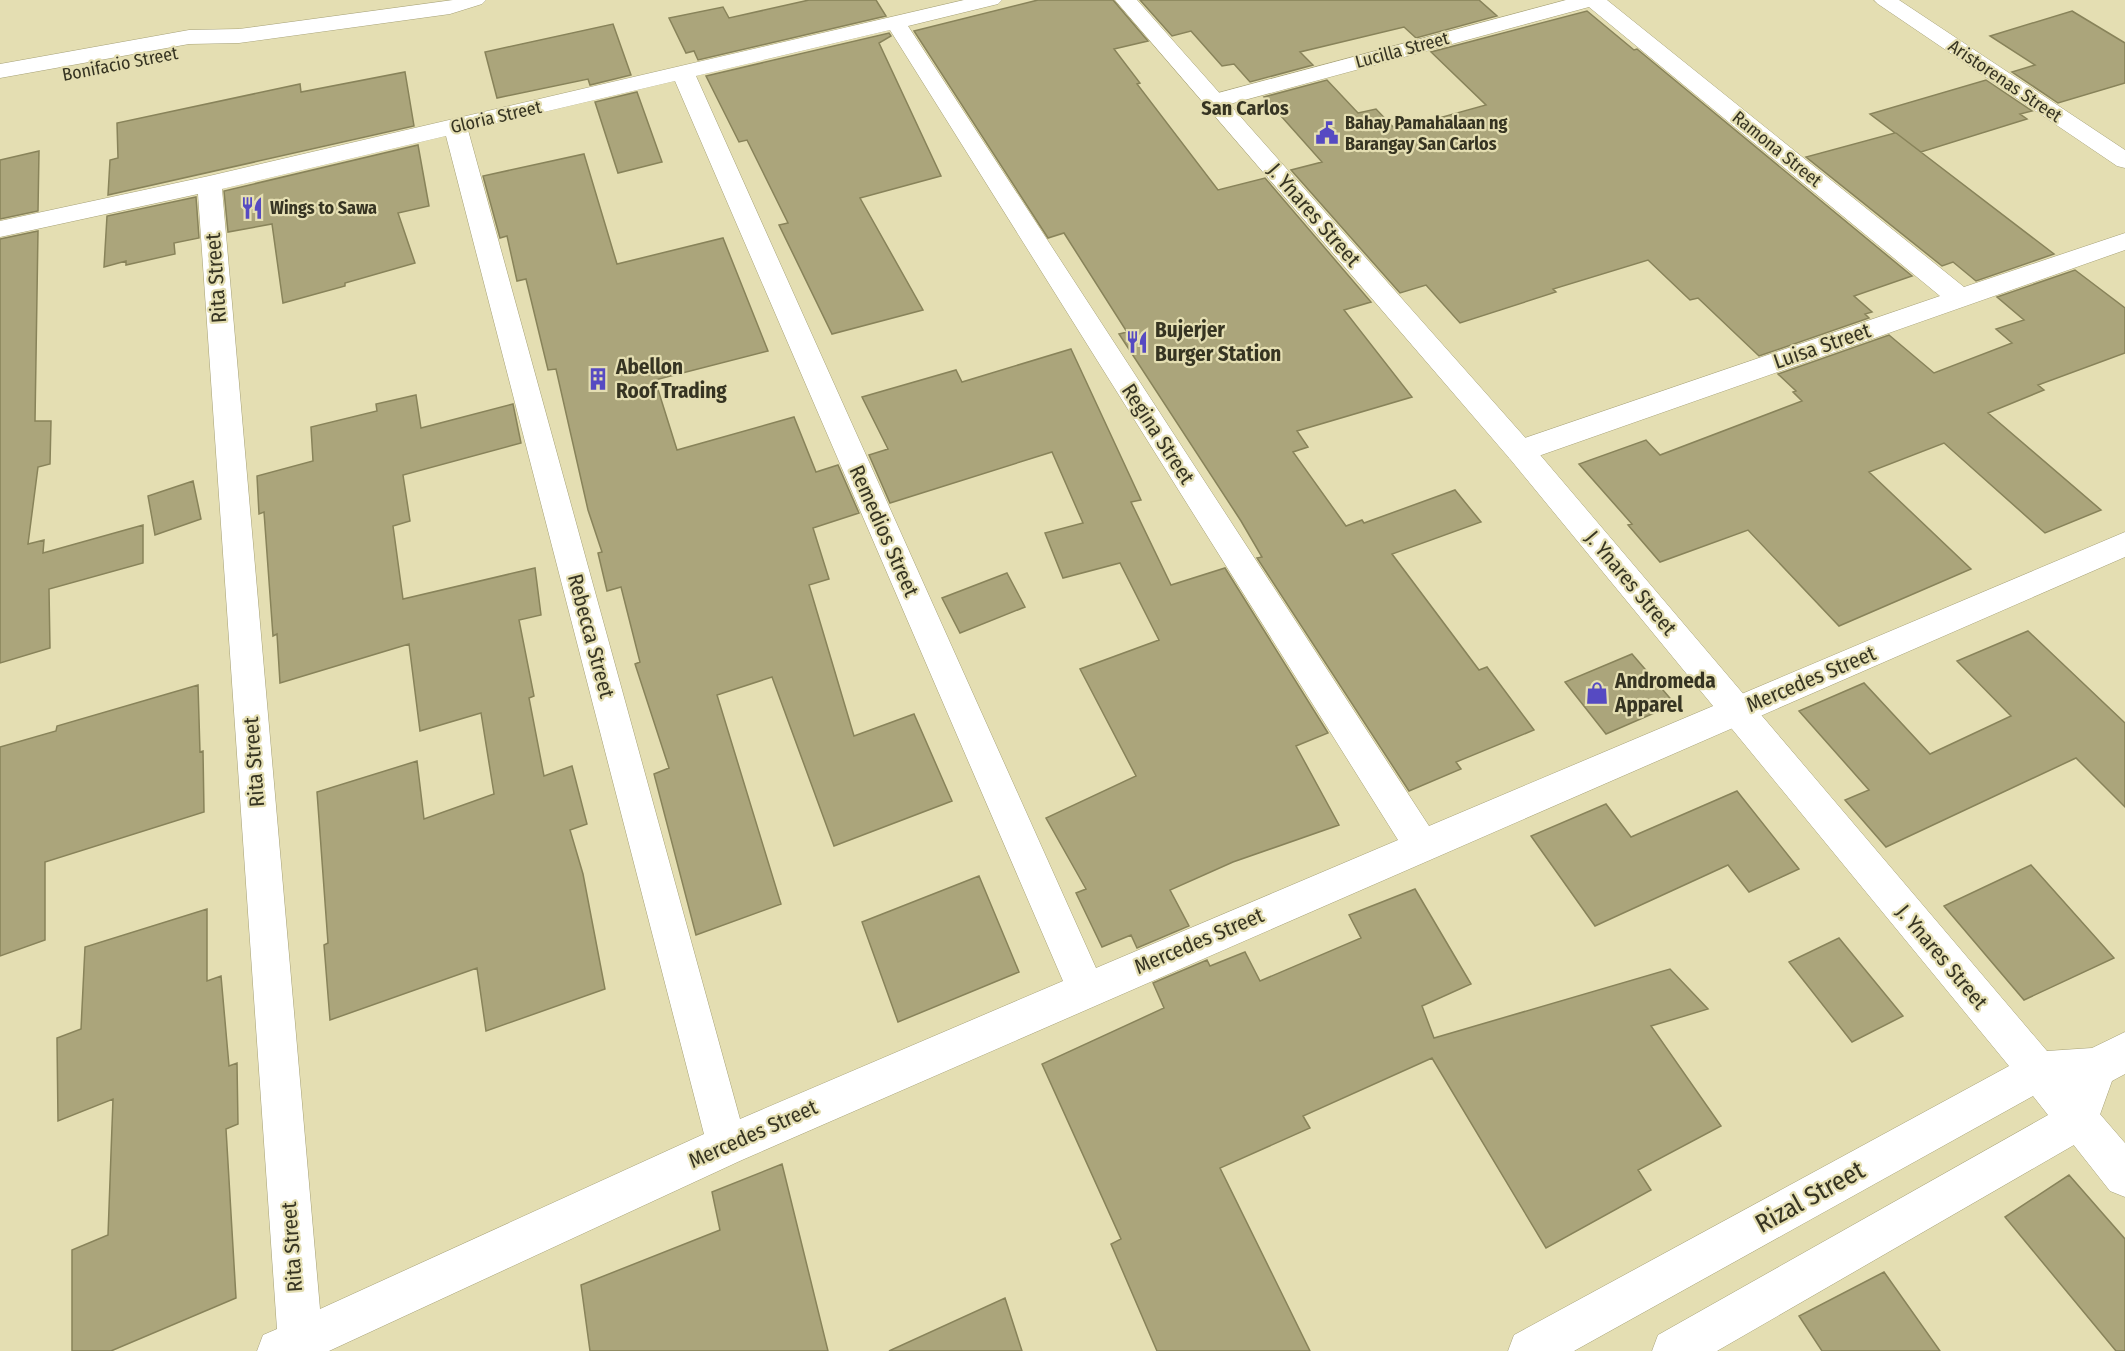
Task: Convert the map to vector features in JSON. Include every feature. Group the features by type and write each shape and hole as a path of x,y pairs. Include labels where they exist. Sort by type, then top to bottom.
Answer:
{"street":[{"name":"Bonifacio Street","path":"0,71 189,37 239,36 450,8 475,0"},
{"name":"Gloria Street","path":"0,230 209,184 991,0"},
{"name":"J. Ynares Street","path":"1126,0 1520,451 2125,1176"},
{"name":"Lucilla Street","path":"1215,100 1592,0"},
{"name":"Ramona Street","path":"1592,0 1960,298"},
{"name":"Aristorenas Street","path":"1885,0 2125,161"},
{"name":"Regina Street","path":"895,22 1420,845"},
{"name":"Bonifacio Street","path":"0,87 186,52 239,36"},
{"name":"Remedios Street","path":"683,73 1086,989"},
{"name":"Rebecca Street","path":"456,126 727,1145"},
{"name":"Rita Street","path":"209,184 289,1346"},
{"name":"Luisa Street","path":"1520,451 2125,241"},
{"name":"Mercedes Street","path":"289,1346 727,1145 1420,845 2125,544"},
{"name":"Rizal Street","path":"1530,1351 2038,1072 2111,1060"},
{"name":"Rizal Street","path":"2079,1120 2111,1060"},
{"path":"1674,1351 2079,1120"}],"building":[{"path":"809,0 876,0 886,16 698,60 694,51 686,53 669,18 723,7 729,18"},
{"path":"1038,0 1113,0 1148,41 1114,49 1140,83 1137,84 1218,190 1265,178 1371,302 1344,310 1412,397 1297,431 1308,447 1293,452 1346,526 1362,520 1364,523 1455,490 1481,522 1392,554 1479,670 1487,667 1534,730 1456,762 1461,769 1409,791 1257,558 1262,557 1241,521 1119,334 1127,332 1064,233 1048,238 914,31"},
{"path":"1140,0 1479,0 1497,16 1416,38 1404,27 1300,52 1313,65 1250,82 1234,64 1222,66 1191,31 1172,36"},
{"path":"1587,11 1634,50 1637,49 1912,276 1854,296 1872,312 1865,314 1869,318 1759,356 1698,298 1690,300 1648,260 1553,289 1556,292 1460,323 1426,285 1400,293 1291,170 1322,162 1264,97 1327,80 1358,113 1376,109 1396,130 1486,105 1431,52"},
{"path":"2072,11 2125,43 2125,83 2058,103 2012,72 2035,65 1990,36"},
{"path":"613,24 631,75 590,85 588,79 497,98 485,52"},
{"path":"889,33 891,36 879,43 941,176 860,198 923,310 832,334 779,225 788,223 747,140 739,142 706,76"},
{"path":"405,72 414,126 108,195 110,160 118,158 117,123 300,84 301,92"},
{"path":"1986,80 2032,111 2020,114 2027,119 1921,152 1896,133 2054,254 1976,281 1953,262 1942,266 1806,157 1895,133 1870,114"},
{"path":"637,92 662,162 618,173 595,102"},
{"path":"418,145 429,206 398,213 415,263 283,303 272,224 228,232 224,191"},
{"path":"39,151 38,211 0,219 0,160"},
{"path":"584,154 617,264 723,238 768,351 655,380 677,450 794,417 816,472 838,465 859,513 813,528 829,579 809,585 854,736 914,714 952,801 834,846 772,677 717,695 781,904 696,935 654,774 669,768 635,664 640,662 621,587 607,591 598,553 602,552 588,510 556,369 548,370 526,279 517,281 507,236 500,238 483,176"},
{"path":"196,197 199,238 174,243 175,254 126,265 126,261 104,267 107,216"},
{"path":"38,231 35,421 51,421 50,464 38,467 28,544 44,540 43,553 143,525 143,563 49,589 50,648 0,663 0,239"},
{"path":"2075,270 2125,308 2125,353 2038,385 2044,390 1988,413 2101,510 2045,533 1944,443 1869,472 1971,569 1839,626 1748,530 1660,562 1628,525 1632,524 1579,464 1646,440 1660,455 1802,401 1793,392 1796,391 1778,374 1889,335 1934,373 2012,343 1996,329 2024,320 1997,297"},
{"path":"1071,349 1141,500 1131,502 1171,585 1225,568 1328,733 1296,746 1339,825 1233,862 1170,890 1189,926 1137,948 1131,935 1102,947 1076,893 1086,889 1046,818 1136,776 1080,669 1159,640 1120,563 1063,578 1045,533 1083,523 1052,452 890,503 869,455 888,449 862,397 956,370 962,382"},
{"path":"416,395 421,428 513,404 521,443 403,475 410,521 393,526 403,599 535,568 541,615 519,620 534,696 529,698 544,776 572,766 587,824 570,830 583,874 605,989 486,1031 477,968 330,1020 324,945 328,943 317,792 417,761 424,819 494,794 481,713 420,731 409,644 280,683 277,634 273,636 264,512 259,514 257,476 313,461 311,427 377,411 376,404"},
{"path":"193,481 201,519 155,535 148,496"},
{"path":"1007,573 1025,607 960,633 942,598"},
{"path":"2028,631 2125,723 2125,807 2076,758 1886,847 1845,800 1869,790 1799,711 1864,683 1930,754 2011,716 1957,661"},
{"path":"1632,654 1675,704 1606,734 1565,682"},
{"path":"198,685 200,752 203,751 204,812 45,862 45,940 0,956 0,747 56,731 57,726"},
{"path":"1737,791 1799,869 1749,892 1728,865 1595,926 1531,836 1606,804 1631,837"},
{"path":"2031,865 2114,958 2024,1000 1944,906"},
{"path":"979,876 1019,972 898,1022 862,922"},
{"path":"1415,889 1471,984 1422,1006 1434,1038 1670,969 1708,1009 1651,1026 1721,1126 1638,1170 1651,1190 1546,1248 1432,1058 1303,1116 1310,1128 1220,1168 1310,1351 1157,1351 1111,1244 1121,1239 1042,1064 1164,1008 1153,983 1207,960 1210,966 1245,952 1260,981 1361,938 1349,915"},
{"path":"207,909 207,981 221,976 229,1066 237,1063 238,1124 226,1129 236,1298 111,1351 72,1351 72,1250 108,1235 113,1099 58,1121 57,1038 81,1029 85,947"},
{"path":"1839,938 1903,1016 1852,1042 1789,962"},
{"path":"782,1164 828,1351 590,1351 581,1285 720,1230 712,1192"},
{"path":"2069,1175 2125,1239 2125,1351 2116,1351 2005,1217"},
{"path":"1884,1272 1940,1351 1822,1351 1799,1316"},
{"path":"1005,1298 1022,1351 889,1351"}],"place":[{"name":"Bahay Pamahalaan ng Barangay San Carlos","path":"1327,133"},
{"name":"Wings to Sawa","path":"252,208"},
{"name":"Bujerjer Burger Station","path":"1137,342"},
{"name":"Abellon Roof Trading","path":"598,379"},
{"name":"Andromeda Apparel","path":"1597,693"}],"district":[{"name":"San Carlos","path":"1245,108"}]}
